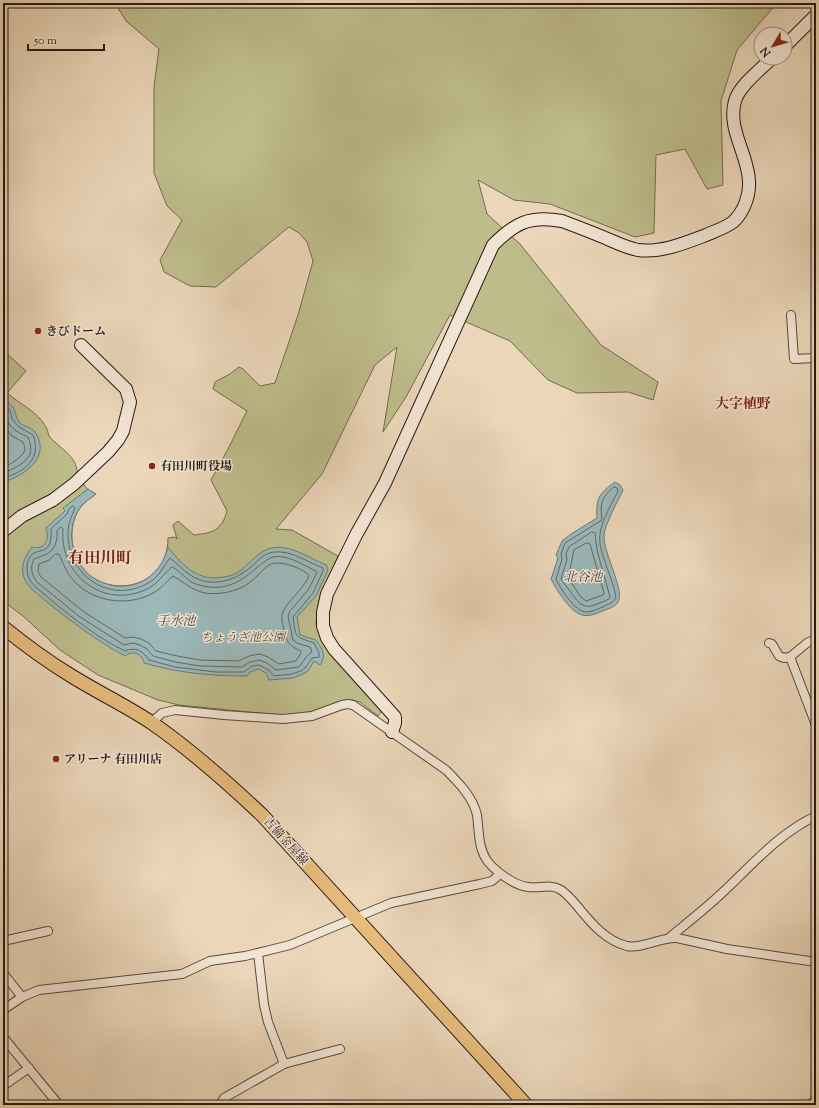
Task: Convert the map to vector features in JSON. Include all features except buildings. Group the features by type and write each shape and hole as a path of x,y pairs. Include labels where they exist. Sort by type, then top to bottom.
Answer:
{"main road":[{"name":"吉備金屋線","path":"3,627 34,651 70,675 151,723 182,745 213,770 262,814 526,1105"}],"street":[{"path":"793,38 816,15"},
{"path":"392,732 395,723 394,717 334,649 327,638 323,626 323,612 327,594 356,535 385,484 493,244 504,233 518,224 533,220 550,219 562,221 630,248 648,251 683,244 723,228 739,215 744,206 749,189 749,179 735,131 733,110 735,101 738,94 764,66"},
{"path":"791,316 794,359 816,358"},
{"path":"3,531 22,516 53,500 74,484 108,452 123,431 129,407 129,396 126,389 81,345"},
{"path":"769,643 774,646 779,656 784,658 790,657 807,643 816,639"},
{"path":"790,657 816,725"},
{"path":"151,723 162,713 175,710 282,719 312,716 348,704 358,707 446,770 472,802 476,814 483,852 490,864 500,874 527,887 547,886 563,891 591,923 604,935 620,944 628,946 634,946 670,937 722,894 764,851 798,825 816,816"},
{"path":"3,1010 22,997 39,990 182,974 210,961 245,956 300,941 391,903 480,884 492,880 500,874"},
{"path":"3,941 48,931"},
{"path":"670,937 727,949 816,962"},
{"path":"258,953 264,1005 268,1022 284,1064"},
{"path":"3,973 22,997"},
{"path":"3,1037 59,1105"},
{"path":"220,1105 224,1098 284,1064 340,1049"},
{"path":"3,1086 29,1068"},
{"path":"810,1105 816,1099"}],"green space":[{"name":"ちょうざ池公園","path":"115,3 777,3 757,26 753,26 753,31 737,50 721,101 723,185 707,189 685,149 656,155 654,233 635,237 550,204 514,200 478,180 487,214 520,244 601,345 658,382 653,400 628,392 577,393 548,380 510,341 450,315 406,397 383,432 397,347 375,365 322,474 276,529 292,530 338,556 319,600 316,624 321,638 382,711 378,716 360,702 352,700 343,701 322,709 304,713 280,715 179,705 158,700 98,675 60,650 23,616 3,601 3,350 26,371 7,393 28,408 43,422 50,437 73,460 76,465 77,474 87,489 96,494 82,506 73,523 73,549 80,564 85,571 100,582 119,586 138,583 147,579 154,573 163,561 166,553 168,538 175,537 177,539 173,525 178,521 194,535 211,532 219,526 225,517 227,511 211,480 247,411 213,389 215,382 239,367 243,369 260,386 275,383 298,315 313,261 307,242 299,233 289,227 216,287 190,286 164,272 160,260 182,220 167,206 154,173 154,86 159,49 126,21"}],"water":[{"path":"3,398 14,409 20,423 35,432 39,441 40,450 38,457 27,470 3,482"},
{"name":"北谷池","path":"615,482 620,485 623,490 609,519 604,535 606,550 618,587 619,600 615,605 597,613 582,615 577,613 568,605 551,579 558,558 556,555 562,541 597,518 597,505 602,493"},
{"name":"手水池","path":"88,489 96,494 80,508 75,517 72,527 73,547 76,557 88,574 109,585 131,585 141,582 158,568 164,559 168,547 185,566 199,575 206,577 215,578 235,574 259,554 267,549 278,547 299,552 326,565 328,569 316,596 297,617 300,635 316,640 322,649 323,658 320,665 314,661 308,671 303,674 293,678 269,680 266,673 258,669 250,672 247,676 208,675 182,672 144,663 139,655 134,653 125,656 95,638 66,617 28,585 23,574 23,565 27,554 32,547 40,547 45,543 47,539 46,528 65,511 63,508"}],"place":[{"name":"きびドーム","path":"38,331"},
{"name":"有田川町役場","path":"152,466"},
{"name":"アリーナ 有田川店","path":"56,759"}],"district":[{"name":"大字植野","path":"743,403"},
{"name":"有田川町","path":"100,557"}]}
